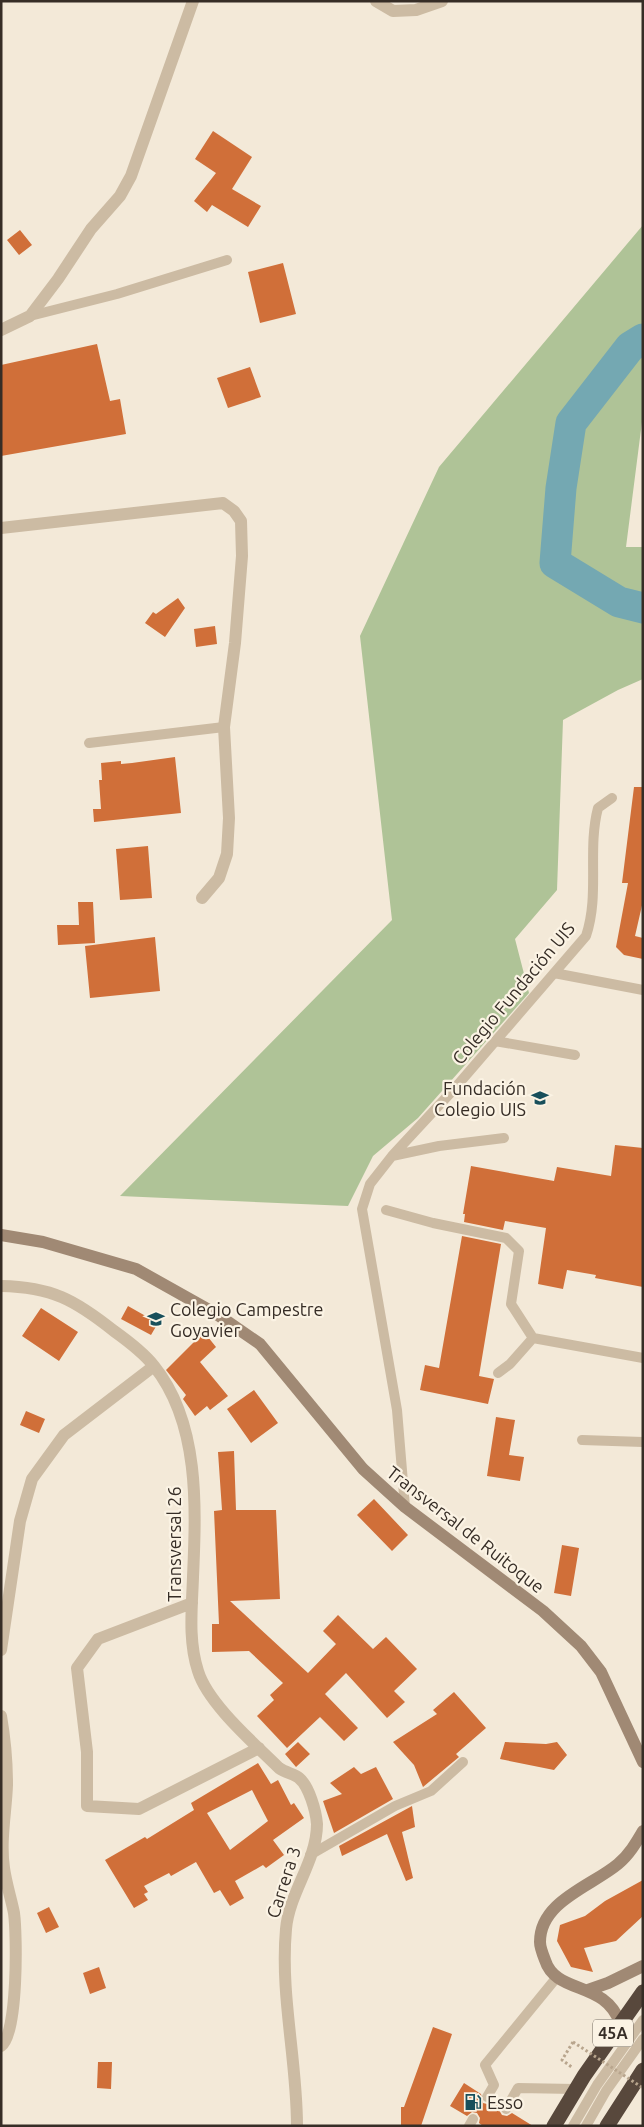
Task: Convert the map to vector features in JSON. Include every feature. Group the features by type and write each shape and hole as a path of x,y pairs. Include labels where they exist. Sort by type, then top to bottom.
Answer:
{"highway":[{"name":"45A","path":"554,2126 575,2089 643,1992"},
{"name":"45A","path":"614,2123 643,2070"}],"street":[{"path":"1,330 30,316 58,279 91,229 120,196 131,176 193,1"},
{"path":"376,1 393,11 416,10 442,1"},
{"path":"1,528 204,504 222,504 234,511 241,520 242,556 235,643 224,727 229,818 227,854 218,878 202,898"},
{"name":"Transversal de Ruitoque","path":"1,1235 43,1242 136,1269 218,1315 260,1344 363,1468 405,1507 543,1611 580,1646 601,1672 643,1762"},
{"name":"Transversal 26","path":"1,1286 43,1289 70,1300 125,1339 154,1366 172,1396 189,1447 196,1510 190,1627 197,1670 209,1695"},
{"path":"1,1650 10,1580 25,1497 32,1479 64,1435 154,1366"},
{"path":"192,1603 98,1639 77,1668 87,1752 87,1806 139,1809 259,1748"},
{"name":"Carrera 3","path":"209,1695 280,1768 288,1775 298,1776 304,1784 317,1822 315,1840 290,1906 284,1950 288,2030 298,2126"},
{"path":"1,1716 6,1744 7,1785 4,1868 14,1914 16,1943 12,2023 8,2040 1,2046"},
{"path":"620,2023 616,2011 607,2001 588,1990 572,1986 557,1977 547,1965 540,1942 546,1920 561,1902 618,1865 633,1849 643,1831"},
{"path":"588,1990 608,1983 643,1966"}],"lane":[{"path":"30,316 117,294 227,260"},
{"path":"89,743 224,727"},
{"name":"Colegio Fundación UIS","path":"405,1507 397,1410 362,1209 370,1184 392,1156 586,936 592,917 593,827 598,808 612,798"},
{"path":"554,973 643,990"},
{"path":"494,1041 576,1055"},
{"path":"392,1156 439,1146 504,1138"},
{"path":"386,1210 433,1223 506,1238 519,1251 511,1304 533,1338 643,1358"},
{"path":"498,1373 533,1338"},
{"path":"582,1440 643,1442"},
{"path":"310,1855 396,1806 431,1791 463,1762"},
{"path":"486,2097 494,2085 485,2065 557,1977"},
{"path":"573,2126 597,2085 643,2020"},
{"path":"586,2126 606,2091 643,2040"},
{"path":"506,2109 518,2088 575,2089"}],"path":[{"path":"584,2076 562,2060 573,2042 643,2088"}],"green space":[{"path":"643,225 643,414 626,547 643,547 643,679 618,690 563,720 557,890 515,939 529,993 418,1118 373,1156 348,1206 120,1196 392,920 360,636 439,467"}],"building":[{"path":"213,131 252,157 232,189 261,206 248,227 212,205 207,212 194,201 216,173 195,159"},
{"path":"20,230 32,245 19,255 7,240"},
{"path":"283,263 296,314 260,323 248,272"},
{"path":"97,344 110,401 120,399 126,434 1,456 1,365"},
{"path":"250,367 261,397 228,408 217,378"},
{"path":"178,598 185,608 165,637 145,623 153,612 156,614"},
{"path":"215,626 217,644 196,647 194,629"},
{"path":"175,757 181,813 94,822 93,809 101,809 99,780 102,780 101,763 121,761 121,764"},
{"path":"634,787 643,787 643,901 635,936 643,938 643,959 624,955 616,947 628,883 622,883"},
{"path":"148,846 152,898 120,900 116,849"},
{"path":"78,902 93,902 95,943 58,945 57,925 79,925"},
{"path":"155,937 160,991 90,998 85,946"},
{"path":"615,1145 643,1148 643,1287 595,1278 596,1275 567,1270 563,1289 538,1284 546,1228 505,1221 503,1230 464,1222 465,1214 463,1214 471,1166 554,1181 557,1167 611,1176"},
{"path":"462,1236 501,1244 479,1376 494,1379 488,1404 420,1390 425,1365 439,1368"},
{"path":"128,1306 158,1323 151,1335 121,1319"},
{"path":"41,1308 78,1332 59,1361 22,1336"},
{"path":"204,1332 216,1347 200,1362 228,1396 210,1410 207,1406 195,1416 183,1399 186,1395 166,1370"},
{"path":"254,1390 278,1423 251,1443 227,1409"},
{"path":"26,1411 45,1419 39,1433 20,1425"},
{"path":"496,1417 515,1420 509,1455 524,1457 520,1481 487,1476"},
{"path":"234,1451 236,1510 276,1510 280,1599 230,1601 308,1673 336,1644 323,1631 338,1615 373,1649 386,1637 417,1669 394,1691 405,1702 387,1718 346,1673 325,1694 358,1728 344,1741 320,1717 287,1748 257,1716 274,1700 270,1695 283,1683 249,1651 212,1652 212,1624 219,1624 214,1511 222,1510 218,1452"},
{"path":"374,1499 408,1535 392,1551 357,1515"},
{"path":"562,1545 579,1548 571,1596 554,1593"},
{"path":"454,1692 486,1728 456,1754 459,1757 423,1787 414,1765 393,1742 437,1714 433,1710"},
{"path":"298,1742 310,1754 296,1767 285,1754"},
{"path":"505,1742 546,1744 557,1742 567,1755 554,1770 500,1759"},
{"path":"258,1763 271,1784 278,1780 291,1805 294,1803 304,1818 273,1840 284,1855 266,1868 263,1865 235,1881 244,1898 230,1906 220,1890 214,1893 196,1862 171,1876 169,1873 144,1886 148,1892 144,1894 148,1900 134,1908 105,1860 145,1837 147,1839 194,1810 191,1803","holes":["252,1790 268,1821 230,1850 207,1813"]},
{"path":"354,1767 361,1774 376,1767 393,1799 334,1833 323,1801 342,1794 330,1783"},
{"path":"412,1806 415,1827 402,1832 413,1878 406,1881 387,1834 342,1856 339,1846"},
{"path":"643,1880 643,1916 616,1941 584,1948 593,1972 571,1967 557,1941 560,1925 585,1916 605,1901"},
{"path":"49,1907 59,1927 46,1933 37,1913"},
{"path":"99,1967 106,1988 90,1994 83,1973"},
{"path":"433,2027 452,2034 421,2126 401,2126 401,2107 404,2107"},
{"path":"98,2062 112,2062 111,2089 97,2088"},
{"name":"Esso","path":"464,2083 481,2094 483,2103 487,2104 493,2101 500,2106 499,2110 502,2115 507,2116 512,2113 533,2126 483,2126 479,2123 480,2118 477,2113 472,2112 467,2116 450,2106"}],"waterway":[{"path":"643,339 630,347 571,423 561,488 555,563 619,602 643,608"}],"place":[{"name":"Fundación Colegio UIS","path":"540,1098"},
{"name":"Colegio Campestre Goyavier","path":"156,1319"},
{"name":"Esso","path":"473,2102"}]}
